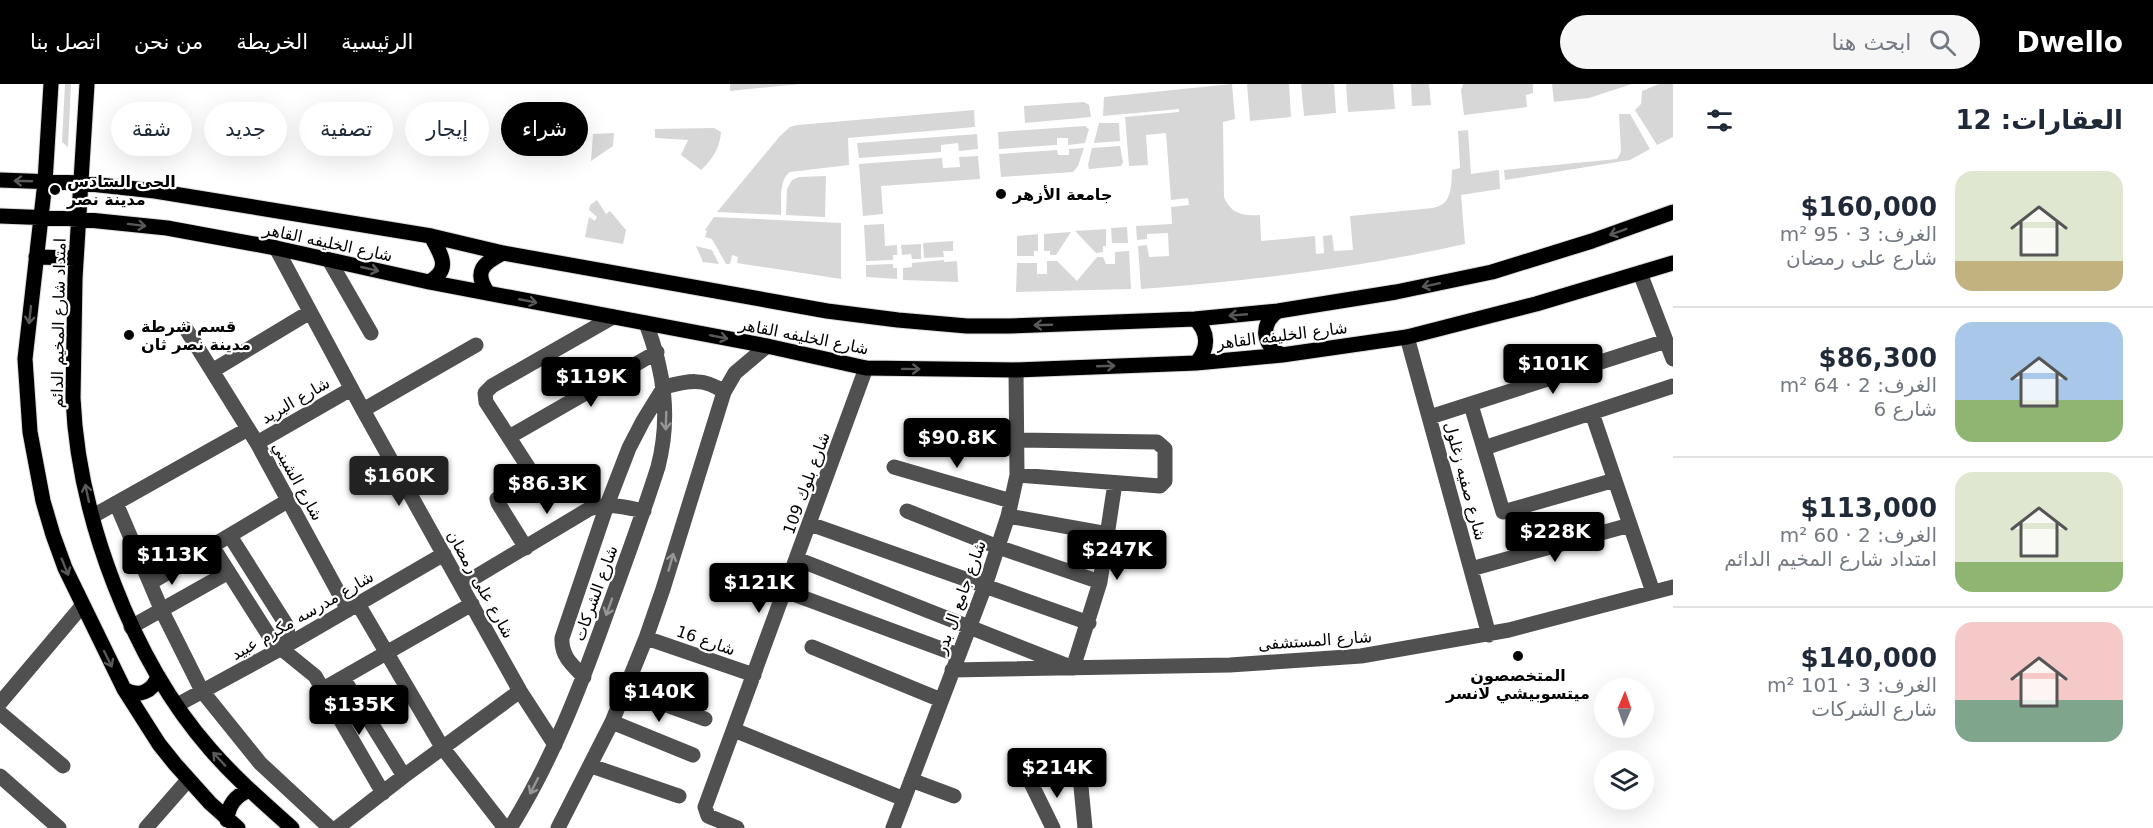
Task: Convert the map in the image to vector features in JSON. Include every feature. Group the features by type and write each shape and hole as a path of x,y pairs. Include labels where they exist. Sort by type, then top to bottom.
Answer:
{"main road":[{"name":"امتداد شارع المخيم الدائم","path":"51,84 45,182 25,359 30,432 43,501 53,535 82,606 124,689 159,744 229,825"},
{"name":"امتداد شارع المخيم الدائم","path":"87,84 76,258 73,416 93,516 107,564 131,627 158,676 210,749 292,828"},
{"name":"شارع الخليفه القاهر","path":"0,180 81,183 155,191 431,236 503,253 827,311 967,326 1195,319 1278,311 1396,292 1492,272 1592,241 1673,212"},
{"name":"شارع الخليفه القاهر","path":"0,216 79,219 167,228 276,248 429,282 767,346 866,368 1016,370 1196,363 1282,355 1407,337 1536,304 1673,263"},
{"path":"429,282 438,276 443,264 442,256 431,236"},
{"path":"488,293 481,280 482,270 486,262 503,253"},
{"path":"36,256 76,258"},
{"path":"1278,311 1269,319 1265,337 1271,348 1282,355"},
{"path":"1195,319 1203,328 1206,341 1204,353 1196,363"},
{"path":"124,689 135,694 147,692 154,685 158,676"},
{"path":"229,825 227,813 233,801 243,792 250,790"}],"street":[{"name":"شارع على رمضان","path":"276,248 351,389 520,691 555,745"},
{"path":"329,260 371,333"},
{"path":"1640,273 1673,359"},
{"path":"212,371 310,312"},
{"path":"526,548 497,501 499,496 532,476 531,470 484,398 487,389 613,317"},
{"name":"شارع الشركات","path":"510,828 525,805 555,745 584,676 658,467 664,440 666,406 657,352 646,323"},
{"name":"شارع الشيني","path":"186,329 353,607 387,653 442,747 505,828"},
{"name":"شارع صفيه زغلول","path":"1407,337 1489,634"},
{"path":"1430,417 1666,341"},
{"path":"363,410 476,345"},
{"path":"558,828 612,722 646,638 724,392 735,373 767,346"},
{"path":"508,436 657,352"},
{"name":"شارع بلوك 109","path":"737,828 708,816 705,807 866,368"},
{"name":"شارع جامع ال بدر","path":"892,828 985,586 1008,516 1017,475 1016,370"},
{"path":"584,676 565,657 562,650 562,638 607,505 636,435 664,387 696,381 716,386 724,392"},
{"path":"1484,448 1673,386"},
{"name":"شارع البريد","path":"257,444 351,389"},
{"path":"1471,405 1503,512 1615,480"},
{"path":"1592,413 1653,592"},
{"path":"93,516 248,429"},
{"path":"924,431 1018,440 1157,442 1162,445 1166,454 1166,481 1162,485 1017,475"},
{"path":"894,467 1011,501"},
{"path":"797,558 1073,668 1100,582 1115,483"},
{"path":"150,583 289,500"},
{"path":"116,503 162,611 202,691 260,763 330,828"},
{"path":"462,585 589,510 614,504 644,511"},
{"path":"907,511 998,547 1100,582"},
{"path":"1008,516 1108,534"},
{"path":"810,524 1089,623"},
{"path":"1471,569 1630,525"},
{"path":"230,536 287,626 288,634 282,648"},
{"path":"212,546 227,573 273,642 310,670 383,793"},
{"name":"شارع مدرسه مكرم عبيد","path":"177,705 282,648 444,554"},
{"path":"131,627 227,573"},
{"name":"شارع المستشفى","path":"952,670 1230,665 1361,656 1489,634 1673,587"},
{"path":"785,591 958,655"},
{"path":"323,689 472,604"},
{"path":"0,703 82,606"},
{"name":"شارع 16","path":"646,638 754,675"},
{"path":"812,647 941,700"},
{"path":"343,678 404,776"},
{"path":"625,690 705,719"},
{"path":"337,828 442,747 520,691"},
{"path":"0,713 63,766"},
{"path":"612,722 693,755"},
{"path":"734,730 904,799"},
{"path":"1053,828 1029,779 1028,772 1035,766 1074,759 1077,760 1079,766 1085,828"},
{"path":"591,766 679,796"},
{"path":"0,776 59,828"},
{"path":"146,828 188,780"},
{"path":"911,780 954,796"}],"shaded area":[{"path":"65,84 71,84 68,147 62,142"},
{"path":"730,84 800,84 730,91"},
{"path":"1232,84 1235,119 1223,122 1224,197 1230,207 1238,213 1260,215 1261,241 1315,236 1316,254 1324,253 1323,236 1332,235 1334,251 1353,250 1350,216 1440,206 1450,194 1452,170 1460,168 1458,131 1468,130 1471,174 1499,170 1500,189 1461,195 1465,244 1385,260 1304,272 1141,289 1138,246 1147,245 1149,257 1169,256 1168,233 1147,234 1147,239 1137,240 1136,226 1172,224 1171,207 1189,205 1188,198 1171,200 1166,133 1146,135 1148,165 1129,166 1125,117 1179,112 1179,109 1103,116 1104,97"},
{"path":"1247,84 1289,84 1291,117 1250,121"},
{"path":"1301,84 1334,84 1336,113 1304,116"},
{"path":"1346,84 1393,84 1395,109 1348,112"},
{"path":"1411,84 1429,84 1431,105 1412,106"},
{"path":"1463,84 1533,84 1533,93 1526,95 1527,107 1464,115 1461,90"},
{"path":"1552,84 1632,84 1589,98 1554,102"},
{"path":"1659,84 1673,84 1673,137 1657,145 1635,110 1641,104 1642,91"},
{"path":"1084,102 1089,105 1091,117 1025,123 1024,106"},
{"path":"974,110 975,127 848,138 849,165 790,172 786,176 782,186 781,215 717,212 790,127"},
{"path":"1619,114 1630,114 1650,149 1630,160 1505,180 1504,170 1617,159 1621,152"},
{"path":"1099,123 1119,123 1120,141 1094,143"},
{"path":"1085,126 1089,129 1085,143 1068,145 1068,138 1057,138 1057,145 999,149 998,132"},
{"path":"714,128 721,132 719,143 712,158 701,170 681,155 688,140 655,138 655,129"},
{"path":"614,133 613,146 591,161 593,134"},
{"path":"977,134 978,149 959,151 958,143 941,145 941,152 859,158 857,143"},
{"path":"1120,146 1123,162 1121,166 1089,169 1092,148"},
{"path":"1084,148 1078,166 1073,172 1001,177 999,154 1057,150 1058,155 1069,155 1069,149"},
{"path":"978,156 980,179 881,186 883,214 863,216 859,164 942,158 943,168 960,167 959,157"},
{"path":"826,176 825,217 786,215 787,189 792,180 799,177"},
{"path":"597,200 606,214 610,211 626,230 623,244 585,237 589,217 595,221 597,217 589,210 590,205"},
{"path":"714,217 841,223 841,279 737,263 738,257 732,255 730,264 726,264 712,239 705,237 707,231 705,230"},
{"path":"884,224 885,246 897,245 897,255 893,255 893,260 866,261 864,225"},
{"path":"1127,227 1128,243 1112,243 1111,228"},
{"path":"1106,229 1106,246 1103,246 1103,252 1096,253 1075,231"},
{"path":"1071,232 1056,255 1050,255 1050,251 1044,251 1044,234"},
{"path":"1038,234 1038,251 1034,251 1034,256 1017,256 1017,236"},
{"path":"953,241 953,251 943,251 944,257 924,258 923,243"},
{"path":"921,244 921,259 912,259 911,254 902,255 901,245"},
{"path":"696,246 712,250 719,264 703,262"},
{"path":"1129,251 1131,289 1016,292 1017,263 1037,263 1037,274 1047,274 1047,261 1057,261 1077,281 1097,257 1103,257 1106,264 1115,264 1115,252"},
{"path":"944,260 944,262 957,261 958,282 903,280 903,268 912,267 912,263"},
{"path":"893,264 893,268 897,268 897,279 866,277 866,265"}],"place":[{"name":"الحى السادس مدينة نصر","path":"55,190"},
{"name":"جامعة الأزهر","path":"1001,194"},
{"name":"قسم شرطة مدينة نصر ثان","path":"129,335"},
{"name":"المتخصصون ميتسوبيشي لانسر","path":"1518,656"}]}
